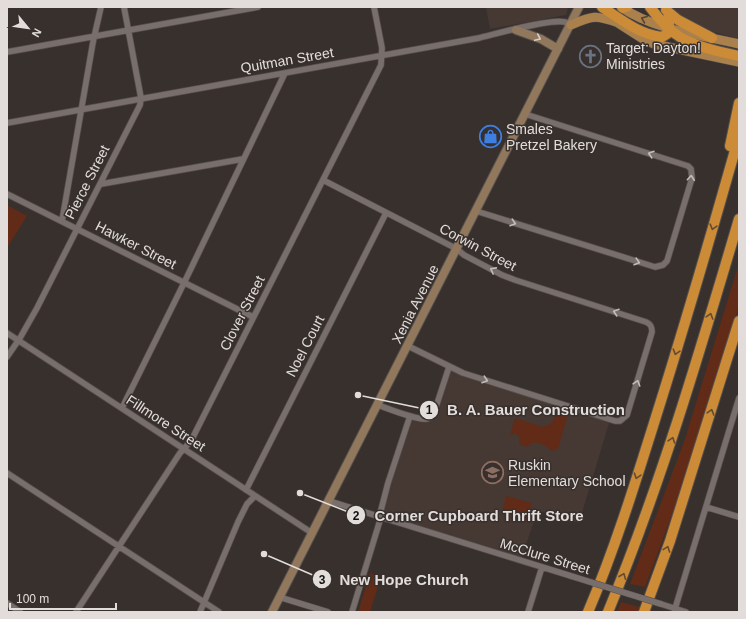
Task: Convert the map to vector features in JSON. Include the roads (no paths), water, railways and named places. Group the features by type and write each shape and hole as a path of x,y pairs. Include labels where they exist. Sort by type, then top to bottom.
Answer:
{"highway":[{"path":"601,7 645,33 655,37 662,37 667,34 670,20 666,10"},
{"path":"650,7 656,16 681,38 695,44 739,56"},
{"path":"666,10 678,20 712,38"},
{"path":"718,211 739,103"},
{"path":"588,609 623,519 642,461 696,289 739,136"},
{"path":"608,612 631,557 663,467 691,381 739,219"},
{"path":"644,612 670,541 739,321"}],"main road":[{"path":"601,7 619,23 643,39 654,44 739,62"},
{"path":"624,7 645,20 668,28 739,44"},
{"path":"570,25 592,16 605,18 619,23"}],"street":[{"path":"62,221 94,37 101,7"},
{"name":"Pierce Street","path":"7,357 19,340 37,308 140,105 124,7"},
{"path":"7,52 258,7"},
{"name":"Clover Street","path":"76,612 180,452 192,439 381,65 382,54 374,7"},
{"name":"Xenia Avenue","path":"272,612 580,7"},
{"name":"Quitman Street","path":"7,123 382,54 479,38 555,22 564,22 570,25"},
{"path":"516,30 541,39 558,49"},
{"path":"122,408 184,283 285,72"},
{"path":"476,211 655,267 662,266 667,261 692,178 691,169 688,166 525,114"},
{"path":"100,184 244,159"},
{"name":"Corwin Street","path":"323,180 457,249 464,255 502,275 646,322 651,327 652,332 627,416 624,419 615,421 463,373 449,367"},
{"name":"Hawker Street","path":"7,194 253,317"},
{"name":"Noel Court","path":"246,490 386,213"},
{"name":"Fillmore Street","path":"7,333 312,533"},
{"path":"378,405 410,416 426,419 432,415 449,367 408,346"},
{"path":"674,610 739,398"},
{"path":"352,612 380,517 388,483 410,416"},
{"path":"7,473 219,612"},
{"path":"200,612 238,522 247,504 255,496"},
{"name":"McClure Street","path":"329,501 661,604 674,610 686,612"},
{"path":"706,507 739,517"},
{"path":"528,612 542,567"},
{"path":"279,597 328,612"},
{"path":"7,603 20,612"}],"place":[{"name":"Target: Dayton! Ministries","path":"590,56"},
{"name":"Smales Pretzel Bakery","path":"491,137"},
{"name":"B. A. Bauer Construction","path":"358,395"},
{"name":"Ruskin Elementary School","path":"493,473"},
{"name":"Corner Cupboard Thrift Store","path":"300,493"},
{"name":"New Hope Church","path":"264,554"}]}
